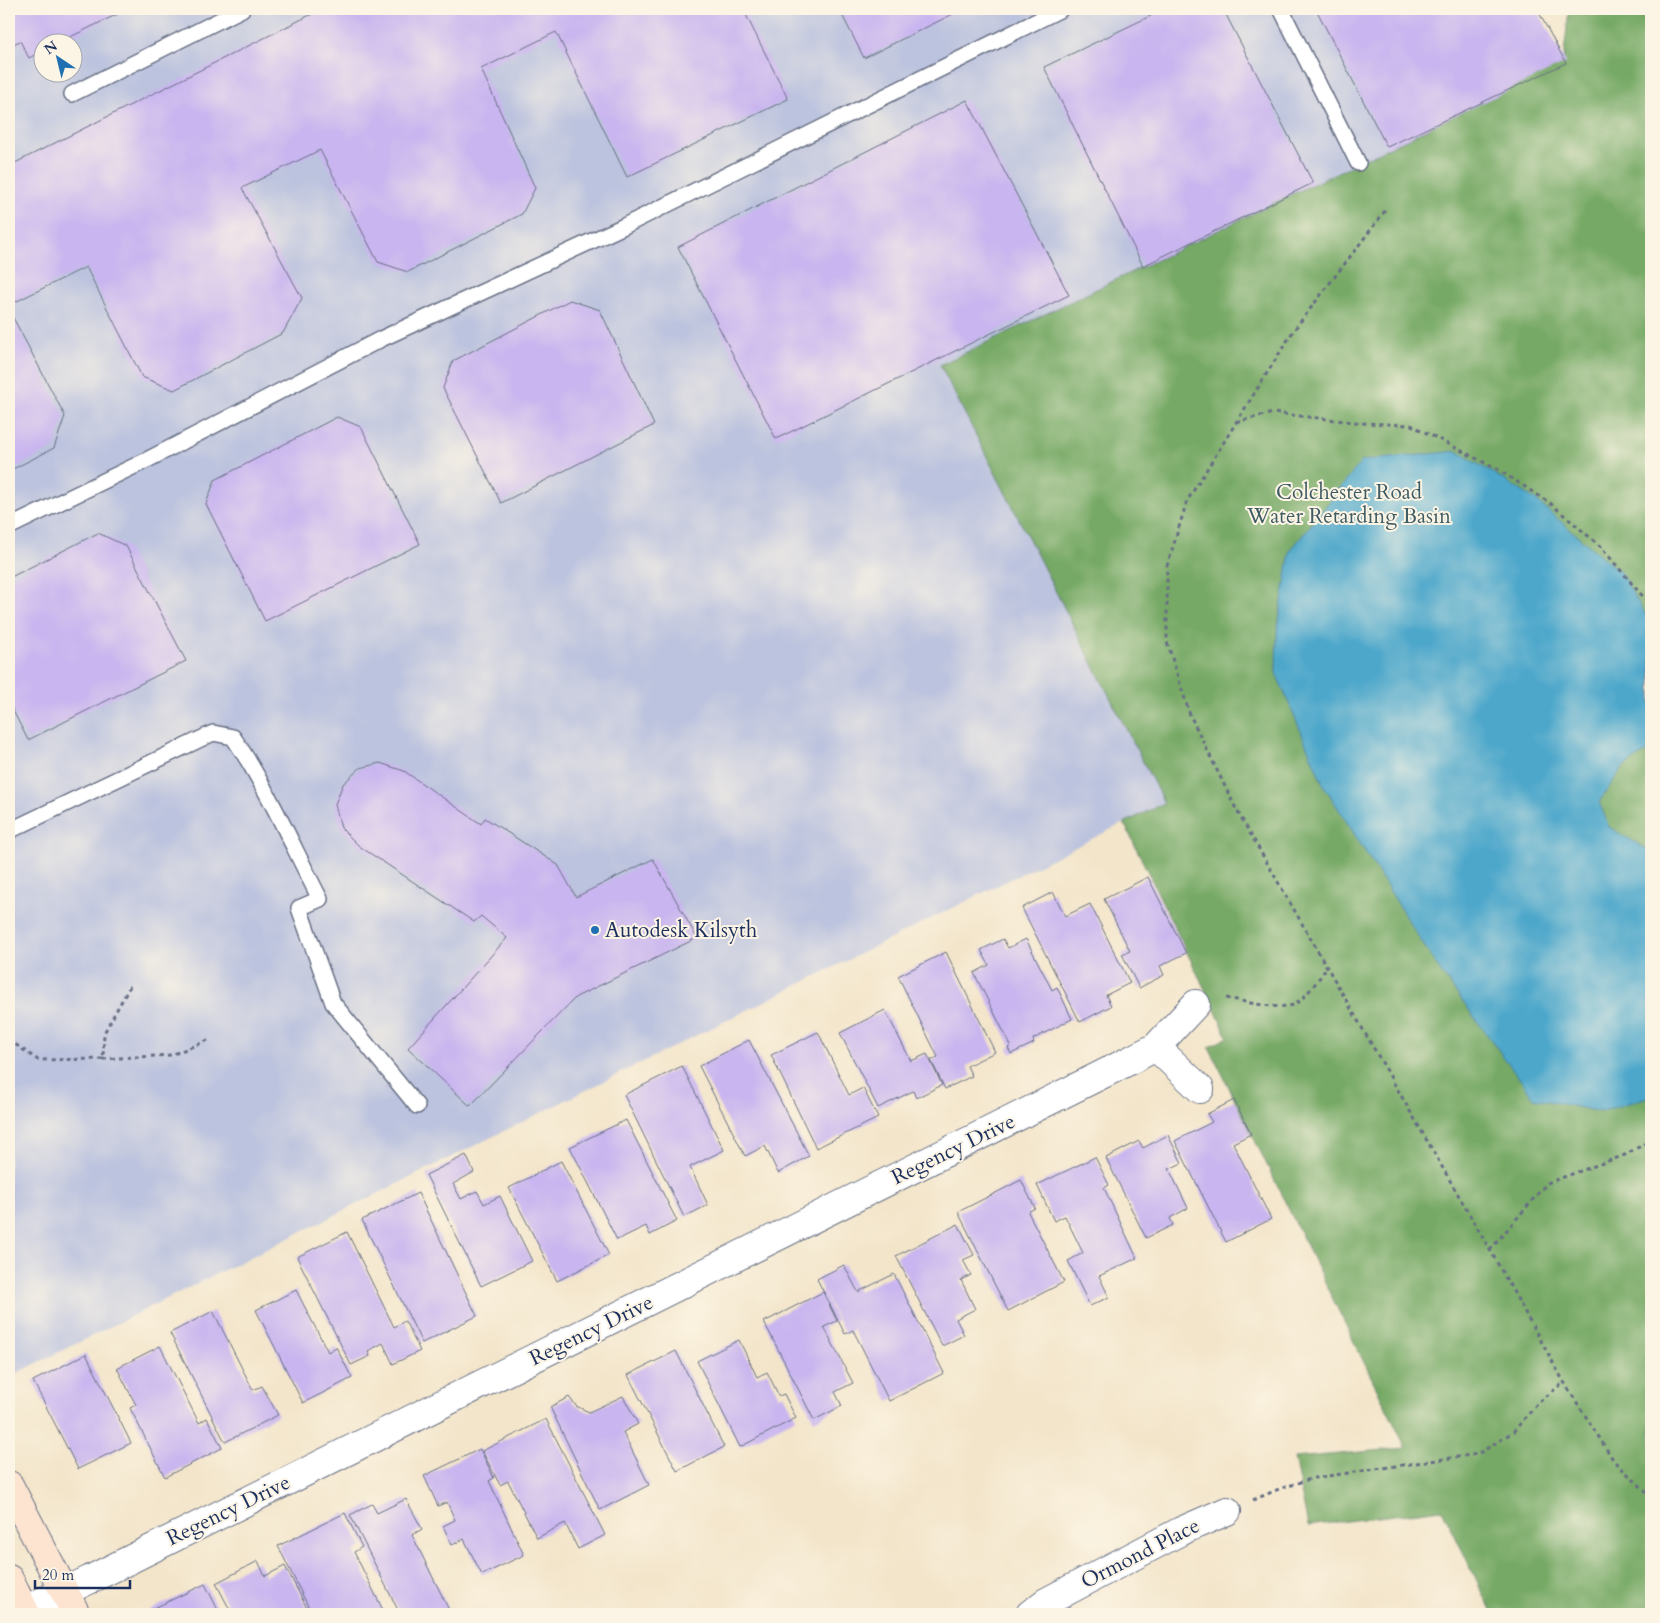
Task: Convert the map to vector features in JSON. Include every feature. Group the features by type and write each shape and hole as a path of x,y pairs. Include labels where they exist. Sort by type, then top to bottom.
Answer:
{"main road":[{"path":"9,1485 70,1603"},
{"path":"9,1580 26,1612"}],"street":[{"name":"Regency Drive","path":"26,1612 70,1603 1156,1047 1196,1004"},
{"path":"1156,1047 1200,1089"},
{"name":"Ormond Place","path":"1030,1614 1054,1597 1181,1531 1227,1511"}],"lane":[{"path":"72,94 242,9"},
{"path":"9,526 147,460 381,339 622,227 1061,9"},
{"path":"1281,9 1358,163"},
{"path":"9,832 213,732 233,737 245,755 320,899 299,908 334,1003 417,1106"}],"path":[{"path":"1385,211 1294,330 1187,501 1167,566 1167,642 1190,715 1232,800 1564,1382 1614,1461 1651,1496"},
{"path":"1236,422 1273,413 1363,423 1411,425 1496,469 1550,503 1600,546 1651,606"},
{"path":"1196,1004 1214,996 1269,1006 1293,1005 1311,989 1327,966"},
{"path":"103,1059 104,1033 131,984"},
{"path":"9,1040 38,1060 171,1055 208,1040"},
{"path":"1490,1250 1547,1183 1625,1155 1651,1140"},
{"path":"1227,1511 1279,1489 1314,1478 1478,1454 1513,1432 1538,1403 1564,1382"}],"shaded area":[{"path":"9,9 1536,9 1563,63 940,365 1164,803 9,1377"}],"green space":[{"name":"Colchester Road Water Retarding Basin","path":"1569,9 1651,9 1651,1614 1493,1614 1442,1509 1308,1526 1294,1458 1406,1448 1209,1047 1228,1037 1124,823 1164,803 940,365 1563,63"}],"water":[{"path":"1457,451 1533,498 1620,572 1651,624 1651,749 1623,767 1599,802 1609,827 1646,849 1651,847 1651,1096 1600,1112 1534,1098 1438,968 1323,784 1276,673 1277,633 1290,551 1362,461"}],"building":[{"path":"9,9 128,9 81,32 32,32 32,56 29,58 20,41 9,46"},
{"path":"322,9 743,9 788,99 627,177 556,32 481,69 535,188 522,214 408,272 378,262 320,150 242,188 302,298 283,333 174,390 142,377 86,267 9,305 9,166"},
{"path":"839,9 963,9 864,58"},
{"path":"1165,9 1223,9 1313,183 1143,266 1044,67"},
{"path":"1316,9 1537,9 1566,63 1387,147"},
{"path":"967,100 1069,295 776,439 678,247"},
{"path":"570,300 600,310 654,425 501,503 443,388 453,361"},
{"path":"9,310 65,416 54,448 9,471"},
{"path":"337,417 361,427 420,544 265,621 206,504 215,480"},
{"path":"98,533 126,546 186,661 28,740 9,703 9,578"},
{"name":"Autodesk Kilsyth","path":"380,763 404,771 481,824 485,818 558,865 576,897 653,859 697,938 576,997 470,1106 408,1048 507,938 481,916 474,922 359,846 341,828 335,804 343,784 360,768"},
{"path":"1148,877 1186,953 1160,966 1164,975 1139,988 1122,954 1130,951 1104,899"},
{"path":"1053,892 1065,916 1090,904 1130,983 1106,995 1111,1006 1080,1022 1022,908"},
{"path":"1003,939 1008,948 1026,939 1052,990 1057,987 1072,1019 1033,1039 1034,1043 1011,1054 1008,1048 1011,1046 974,973 989,965 981,950"},
{"path":"946,952 995,1052 967,1066 972,1076 945,1089 931,1060 938,1057 898,976"},
{"path":"885,1010 911,1061 927,1054 942,1085 916,1098 913,1091 878,1108 840,1033"},
{"path":"818,1032 849,1095 863,1088 878,1118 816,1148 771,1055"},
{"path":"749,1040 809,1156 778,1173 765,1146 745,1156 699,1066"},
{"path":"682,1066 724,1150 690,1167 708,1205 684,1217 624,1095"},
{"path":"1234,1100 1251,1134 1233,1143 1271,1219 1226,1242 1175,1141 1212,1122 1207,1114"},
{"path":"626,1120 677,1221 650,1235 646,1226 617,1240 570,1147"},
{"path":"1168,1135 1182,1163 1169,1169 1188,1208 1170,1218 1173,1225 1146,1238 1106,1158 1139,1141 1143,1148"},
{"path":"466,1155 474,1172 453,1184 461,1199 477,1191 484,1204 500,1196 532,1261 481,1286 426,1175"},
{"path":"1095,1157 1109,1185 1104,1188 1137,1258 1099,1276 1109,1297 1090,1306 1068,1261 1083,1253 1065,1216 1054,1221 1037,1185"},
{"path":"561,1161 609,1255 557,1281 509,1188"},
{"path":"1021,1180 1035,1208 1028,1212 1064,1282 1008,1311 958,1212"},
{"path":"418,1193 477,1316 422,1343 362,1220"},
{"path":"958,1224 974,1255 963,1260 971,1275 961,1280 975,1309 956,1319 964,1335 942,1346 896,1256"},
{"path":"347,1232 394,1327 405,1321 420,1351 393,1364 383,1343 368,1351 370,1356 351,1365 297,1257"},
{"path":"844,1265 858,1292 894,1274 944,1373 889,1401 853,1330 845,1334 817,1279"},
{"path":"296,1290 328,1352 336,1347 352,1378 303,1403 256,1310"},
{"path":"823,1292 837,1321 824,1327 853,1383 835,1392 842,1406 814,1420 764,1322"},
{"path":"213,1311 253,1390 262,1386 278,1415 225,1442 170,1333"},
{"path":"739,1340 757,1377 767,1372 779,1396 784,1394 796,1418 740,1447 697,1361"},
{"path":"160,1346 199,1423 207,1418 222,1448 165,1477 130,1408 136,1405 117,1368"},
{"path":"676,1351 724,1447 677,1471 628,1375"},
{"path":"86,1354 131,1443 78,1469 33,1381"},
{"path":"623,1396 638,1424 623,1432 649,1485 600,1510 550,1407 569,1397 576,1406 589,1412"},
{"path":"546,1419 605,1535 578,1549 565,1523 537,1538 508,1481 500,1485 482,1451"},
{"path":"480,1449 494,1478 489,1481 524,1555 482,1575 464,1539 452,1545 443,1526 455,1520 447,1502 438,1506 424,1476"},
{"path":"406,1499 422,1529 412,1535 451,1614 400,1614 350,1515 372,1504 377,1513"},
{"path":"345,1513 362,1547 354,1552 385,1614 312,1614 278,1546"},
{"path":"258,1561 265,1576 285,1566 310,1614 232,1614 216,1583"},
{"path":"205,1584 220,1614 150,1614 148,1611"}],"place":[{"name":"Autodesk Kilsyth","path":"595,930"}]}
